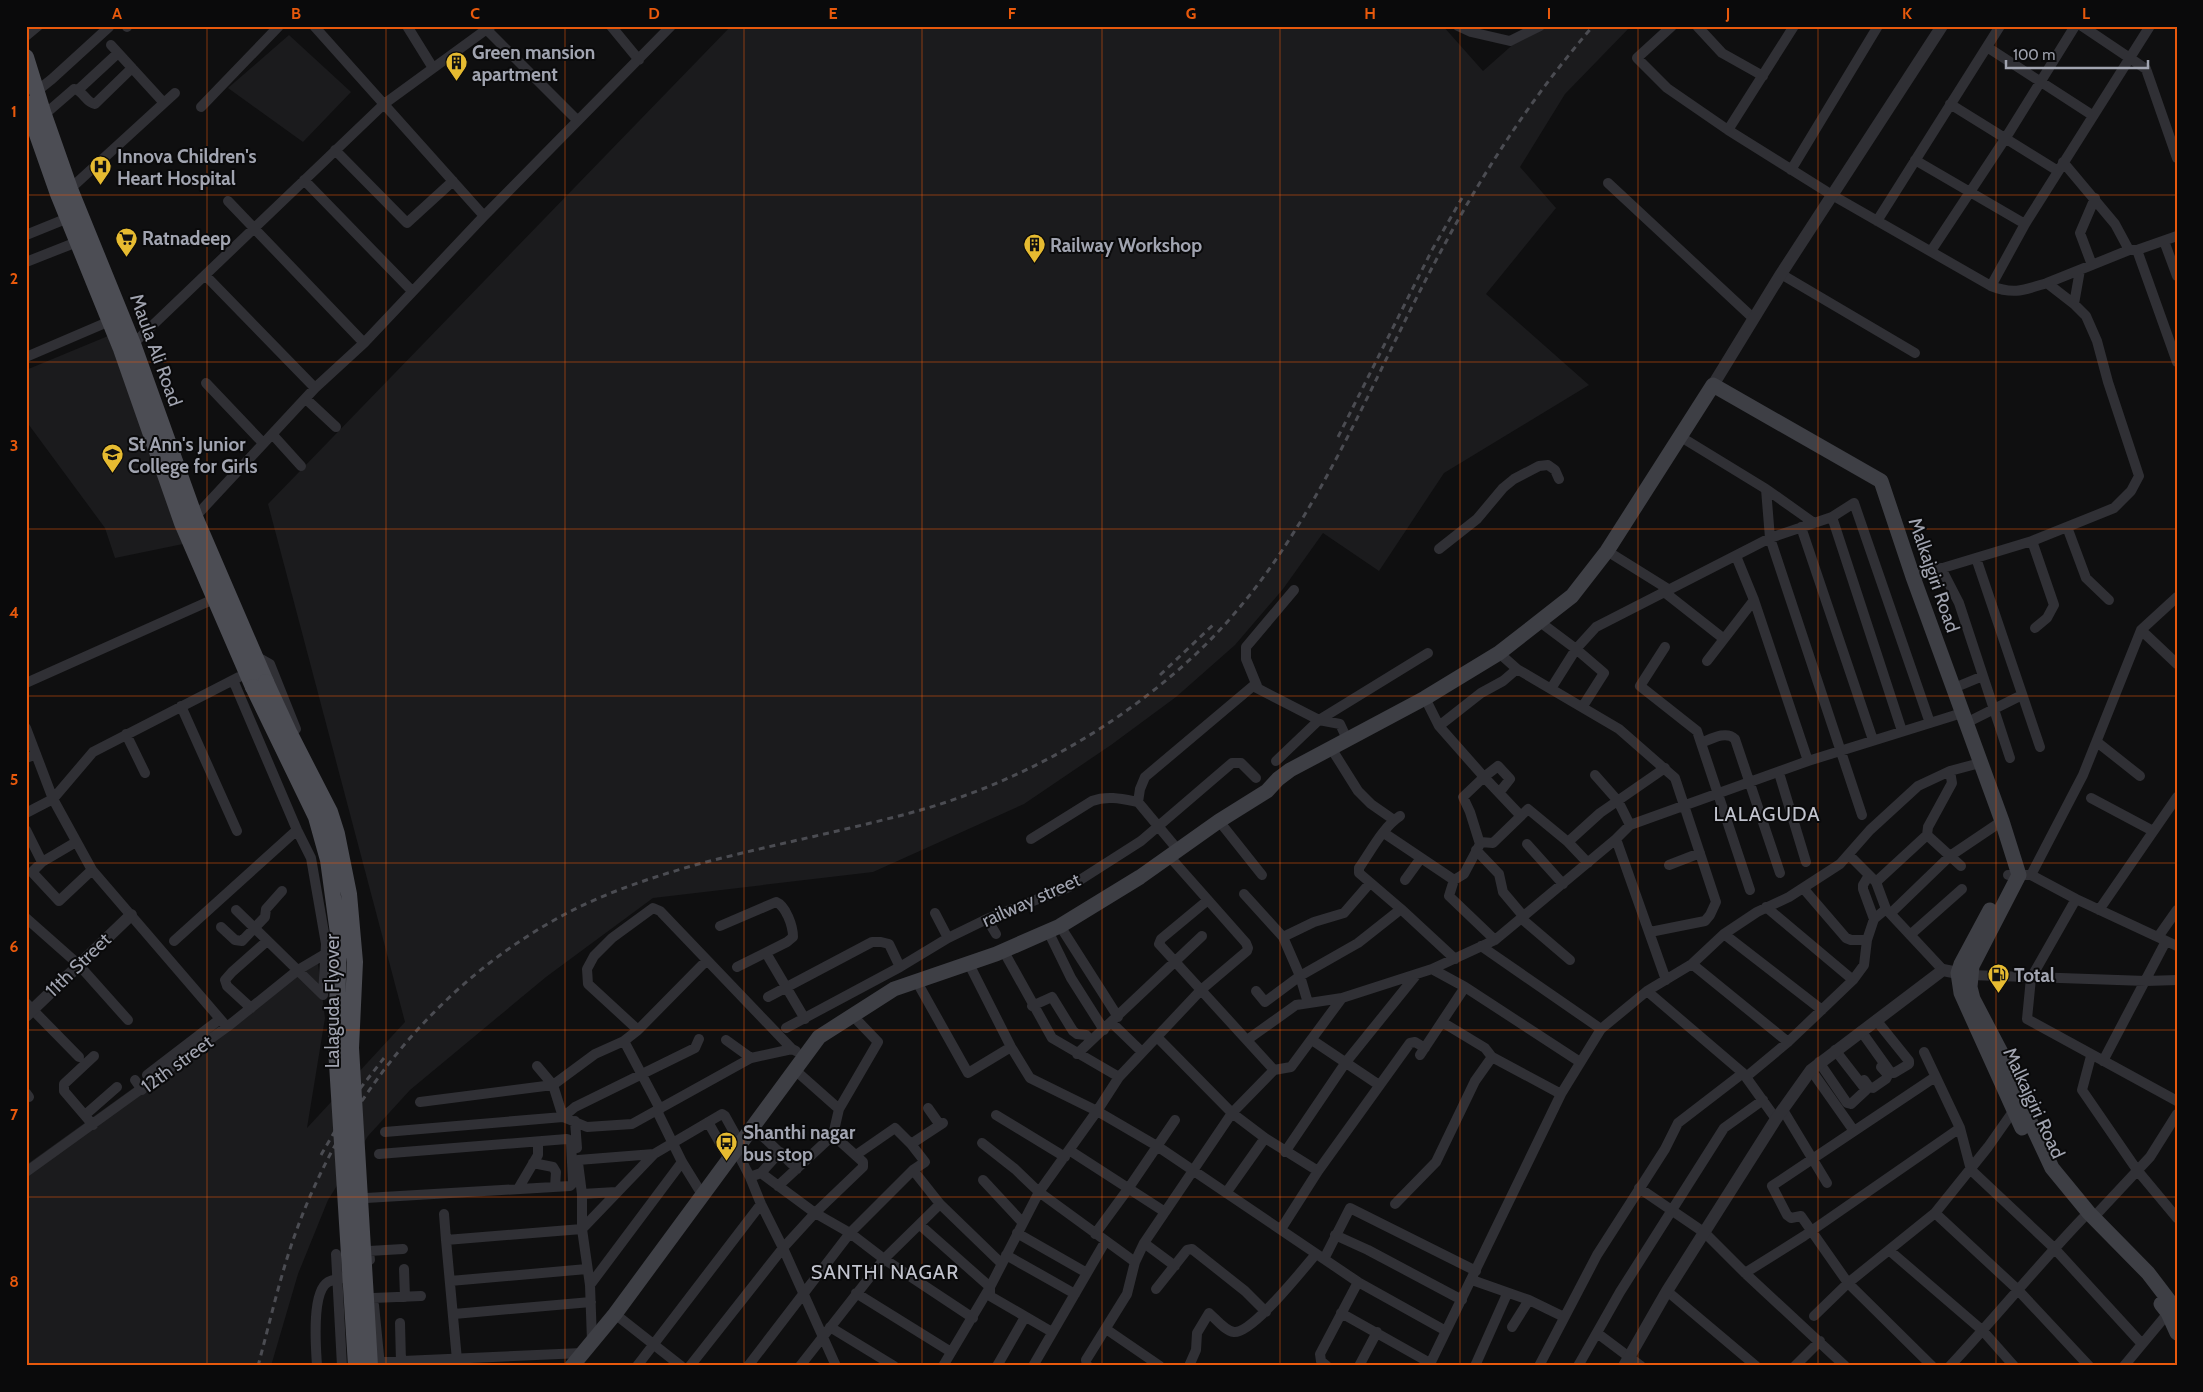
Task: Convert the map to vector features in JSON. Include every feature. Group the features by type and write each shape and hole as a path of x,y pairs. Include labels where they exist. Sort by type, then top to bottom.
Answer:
{"main road":[{"name":"Maula Ali Road","path":"26,57 29,101 77,242 162,446 195,517 254,655"},
{"name":"Maula Ali Road","path":"29,101 44,115 70,188 134,344 182,523 250,681"},
{"path":"572,1366 615,1314 820,1037 894,989 969,964 1054,928 1140,877 1219,821 1267,791 1290,770 1425,698 1500,653 1572,596 1607,552 1713,385"},
{"name":"Malkajgiri Road","path":"1713,385 1794,432 1876,476 1880,481 2019,872 1978,954 1964,974 1961,993 1967,1010 2049,1181 2148,1273 2173,1311 2177,1333"},
{"name":"Lalaguda Flyover","path":"254,655 250,681 316,817 334,895 340,962 336,1048 356,1366"},
{"name":"Lalaguda Flyover","path":"250,681 296,747 330,812 337,834 349,894 355,962 351,1048 377,1364"},
{"name":"Malkajgiri Road","path":"1964,974 1973,999 2007,1064 2044,1153 2088,1218"}],"street":[{"path":"26,36 38,26"},
{"path":"200,108 279,26"},
{"path":"314,26 484,216"},
{"path":"407,26 433,68"},
{"path":"611,26 639,60"},
{"path":"195,517 315,388 364,343 484,216 671,26"},
{"path":"1458,26 1471,32 1510,41 1540,26"},
{"path":"1672,26 1636,58 1667,88 1728,130 1832,195 1991,286 2005,292 2016,292 2047,284 2092,265 2177,236"},
{"path":"1697,26 1722,53 1763,76"},
{"path":"1728,130 1794,26"},
{"path":"1791,170 1878,26"},
{"path":"1713,385 1781,274 1942,26"},
{"path":"1877,221 2000,26"},
{"path":"1931,251 2005,139 2075,26"},
{"path":"2082,26 2146,69 2177,158"},
{"path":"1991,286 2060,166 2150,26"},
{"path":"29,101 109,27"},
{"path":"134,344 384,104 487,28 577,120"},
{"path":"1987,47 2092,115"},
{"path":"44,115 74,89 78,90 114,49 164,103"},
{"path":"78,90 90,103 95,104 132,68"},
{"path":"70,188 77,185 175,93"},
{"path":"1950,104 2005,139 2060,166 2095,198 2133,250 2177,362"},
{"path":"335,150 407,223 453,182"},
{"path":"1915,160 2025,224"},
{"path":"304,180 412,291"},
{"path":"1608,183 1753,318"},
{"path":"2092,265 2080,233 2095,198"},
{"path":"228,201 364,343"},
{"path":"26,234 68,218"},
{"path":"2164,241 2177,276"},
{"path":"26,262 77,242"},
{"path":"2074,304 2080,270"},
{"path":"1781,274 1915,353"},
{"path":"205,275 315,388"},
{"path":"1913,577 2032,541 2114,508 2131,491 2139,476 2108,382 2097,341 2086,316 2074,304 2047,284"},
{"path":"26,357 110,322"},
{"path":"206,383 263,443"},
{"path":"306,398 336,427"},
{"path":"273,434 301,466"},
{"path":"1681,437 1766,489 1814,523"},
{"path":"1439,548 1478,519 1503,488 1514,479 1539,466 1548,465 1555,470 1559,479"},
{"path":"1766,489 1770,538 1839,751 1862,815"},
{"path":"1552,687 1576,649 1596,627 1770,538 1832,517 1854,503 1930,723"},
{"path":"1832,517 1902,731"},
{"path":"1801,527 1873,740"},
{"path":"2067,527 2086,578 2109,600"},
{"path":"2032,541 2054,605 2044,622 2035,628"},
{"path":"1607,552 1666,590 1724,639"},
{"path":"1736,556 1754,600 1808,761"},
{"path":"1976,558 2040,747"},
{"path":"1941,568 1959,603 2010,758"},
{"path":"1294,590 1246,647 1246,659 1257,686 1319,720 1340,724"},
{"path":"2177,597 2141,630 2083,775 2019,872 2177,946"},
{"path":"26,683 214,599"},
{"path":"1707,661 1754,600"},
{"path":"1540,622 1576,649 1604,674 1582,706"},
{"path":"2141,630 2177,664"},
{"path":"1665,647 1640,686 1697,731 1750,890"},
{"path":"1276,761 1319,720 1428,653"},
{"path":"1500,653 1517,669 1552,687 1619,729 1675,778 1686,806 1716,902 1710,915 1705,920 1650,932"},
{"path":"254,655 270,664 290,714 340,823 347,858 338,866 314,876"},
{"path":"1439,726 1481,693 1503,681 1517,669"},
{"path":"1954,688 1983,676"},
{"path":"26,813 53,799 93,752 181,706 250,681 297,830 311,858 326,944 323,995 236,910"},
{"path":"1138,802 1145,777 1249,688 1257,686"},
{"path":"1247,1040 1296,1005 1342,998 1418,974 1455,960 1495,940 1616,840 1630,825 1808,761 1930,723 1964,718 1994,709 2022,695"},
{"path":"1425,698 1439,726 1520,815"},
{"path":"1346,703 1340,724 1346,740"},
{"path":"181,706 237,831"},
{"path":"26,728 31,756 92,870 227,1027"},
{"path":"126,734 145,773"},
{"path":"1701,743 1724,734 1733,736 1780,873"},
{"path":"2097,742 2140,776"},
{"path":"1331,748 1358,791 1371,804 1397,818 1359,868 1360,875 1401,909 1455,960"},
{"name":"railway street","path":"786,1028 987,918 1069,887 1141,841 1232,763 1241,763 1256,778"},
{"path":"1341,1313 1377,1332 1429,1364 1474,1276 1561,1094 1601,1029 1647,991 1692,964 1724,934 1840,864 1870,830 1918,786 1950,771 1980,763"},
{"path":"1499,792 1508,783 1509,776 1498,766 1463,797 1470,812 1478,846 1499,874 1503,892 1523,918 1570,960"},
{"path":"1568,842 1580,830 1618,801 1665,768"},
{"path":"1539,1366 1597,1255 1665,1149 1678,1123 1788,1042 1853,980 1864,965 1867,940 1874,919 1863,885 1927,835 1928,827 1952,783 1950,771"},
{"path":"1779,773 1806,862"},
{"path":"1595,775 1618,801 1630,825"},
{"path":"2099,910 2151,830 2177,797"},
{"path":"943,1366 973,1318 1039,1192 1119,1077 1201,990 1245,954 1248,948 1246,943 1208,900 1174,853 1160,826 1138,802 1116,798 1099,798 1031,840"},
{"path":"2091,798 2151,830"},
{"path":"1478,846 1493,843 1526,809 1529,809 1568,842 1588,863"},
{"path":"2151,830 2158,814"},
{"path":"1219,821 1262,876"},
{"path":"1874,919 1889,911 1950,856 2002,821"},
{"path":"26,830 42,862"},
{"path":"174,941 297,830"},
{"path":"1384,833 1454,880"},
{"path":"1927,835 1961,866"},
{"path":"1616,840 1666,980"},
{"path":"76,842 42,862 32,872 60,900 92,870"},
{"path":"1527,844 1563,884"},
{"path":"1478,846 1464,874 1454,880 1449,893 1450,899 1495,940"},
{"path":"1669,865 1700,853"},
{"path":"1848,855 1872,878 1889,911 1943,970 1964,974 2031,978 2177,980"},
{"path":"1405,880 1421,858"},
{"path":"1283,937 1314,922 1344,912 1370,883"},
{"path":"1803,888 1846,938 1851,940 1867,940"},
{"path":"1910,935 1962,889"},
{"path":"221,927 240,942 255,930 265,917 266,909 282,891"},
{"path":"1244,894 1283,937 1300,976 1308,1003"},
{"path":"2076,899 2031,978 2027,1019 2091,1056 2177,1101"},
{"path":"1208,900 1160,941 1161,946 1274,1070"},
{"path":"720,926 772,902 779,903 792,929 793,937 787,942 736,967"},
{"path":"1766,907 1853,980"},
{"path":"638,1030 588,984 587,969 594,956 612,938 653,908 660,911 792,1049 806,1055"},
{"path":"1256,991 1265,1002 1300,976 1358,943 1401,909"},
{"path":"2103,1061 2146,981 2162,939 2177,910"},
{"path":"935,913 948,938"},
{"name":"11th Street","path":"28,1009 131,915"},
{"path":"26,918 78,964 128,1020"},
{"path":"987,918 996,934"},
{"path":"1054,928 1115,1020 1142,1052"},
{"path":"1054,928 1070,978 1104,1030"},
{"path":"1724,934 1822,1010"},
{"path":"1077,1054 1202,936"},
{"path":"251,1008 227,986 225,980 267,941"},
{"path":"768,997 877,941 889,944 900,967"},
{"path":"1481,946 1601,1029"},
{"path":"1003,950 1032,1006 1052,1038 1119,1077"},
{"path":"766,953 805,1019"},
{"name":"12th street","path":"26,1172 142,1090 153,1072 227,1027 298,970 325,954"},
{"path":"420,1102 553,1085 595,1054 624,1041 638,1030 706,960"},
{"path":"969,964 1011,1047 1030,1078 1097,1111 1157,1146 1358,1282 1446,1331"},
{"path":"1692,964 1788,1042"},
{"path":"1432,969 1465,987 1580,1062"},
{"path":"1627,1361 1667,1291 1780,1115 1815,1066 1943,970"},
{"path":"1285,1152 1346,1062 1418,974"},
{"path":"917,982 968,1073 1011,1047"},
{"path":"1280,1230 1318,1171 1379,1085 1412,1042 1423,1052 1465,987"},
{"path":"1647,991 1745,1075 1763,1100 1780,1115 1813,1158 1827,1183"},
{"path":"1032,1006 1052,997 1073,1032 1086,1036 1091,1042"},
{"path":"1087,1366 1086,1360 1127,1294 1134,1262 1144,1242 1232,1113 1274,1070 1291,1067 1342,998"},
{"path":"28,1009 79,1057"},
{"path":"778,1186 833,1135 839,1108 878,1042 853,1016"},
{"path":"153,1072 220,1019"},
{"path":"1858,1033 1891,1073 1909,1064 1909,1061 1876,1020"},
{"path":"1442,1022 1485,1048 1492,1057 1561,1094"},
{"path":"1837,1048 1869,1086 1873,1088 1886,1079 1888,1075 1858,1033"},
{"path":"1157,1037 1232,1113 1285,1152 1318,1171"},
{"path":"563,1117 575,1107 644,1075 695,1048 699,1039"},
{"path":"726,1040 751,1058"},
{"path":"1312,1040 1379,1085"},
{"path":"624,1041 644,1075 682,1162 703,1196"},
{"path":"1815,1066 1847,1103 1851,1104 1866,1090 1837,1048"},
{"path":"385,1132 563,1117 587,1128 632,1124 751,1058 792,1049"},
{"path":"1924,1052 1960,1128 1971,1170 2054,1248 2142,1344"},
{"path":"93,1125 64,1091 64,1084 94,1056"},
{"path":"2091,1056 2082,1090 2137,1170 2177,1218"},
{"path":"1395,1204 1425,1176 1436,1162 1475,1081 1492,1057"},
{"path":"537,1066 553,1085 563,1117"},
{"path":"1815,1066 1854,1131"},
{"path":"795,1070 839,1108"},
{"path":"1932,1366 1848,1283 1801,1216 1791,1218 1787,1215 1772,1186 1935,1077"},
{"path":"135,1080 142,1090"},
{"path":"85,1115 117,1087"},
{"path":"1578,1366 1671,1211 1724,1128 1763,1100"},
{"path":"911,1144 942,1124 928,1108"},
{"path":"1814,1316 1848,1283 1935,1213 1971,1170 2014,1110"},
{"path":"1950,1366 1983,1331 2054,1248 2088,1218 2150,1157 2177,1114"},
{"path":"446,1240 582,1229 654,1154 721,1115 725,1115 736,1136 732,1154"},
{"path":"996,1115 1067,1153 1165,1212"},
{"path":"1095,1234 1175,1120"},
{"path":"575,1121 582,1194 582,1229 590,1285 592,1341"},
{"path":"708,1122 750,1177 761,1204 784,1248 803,1295 824,1336 836,1366"},
{"path":"753,1126 797,1169"},
{"path":"748,1366 850,1233 914,1170 925,1162 895,1128 856,1155"},
{"path":"1745,1273 1804,1236 1810,1230 1960,1128"},
{"path":"690,1366 784,1248 815,1213 863,1167 863,1162 833,1135"},
{"path":"1226,1193 1265,1138"},
{"path":"366,1198 570,1186 573,1183 571,1141 567,1139 379,1154"},
{"path":"518,1189 538,1155 538,1142"},
{"path":"982,1143 1015,1169 1039,1192 1134,1262"},
{"path":"750,1177 761,1173 780,1152"},
{"path":"578,1160 654,1154"},
{"path":"364,1157 377,1364 582,1353"},
{"path":"590,1285 682,1162"},
{"path":"533,1163 553,1167 556,1172 555,1187"},
{"path":"914,1170 940,1204 1004,1260 1075,1294"},
{"path":"761,1173 815,1213 850,1233 884,1259 973,1318"},
{"path":"983,1180 1022,1222"},
{"path":"1639,1188 1705,1233 1845,1366"},
{"path":"582,1194 616,1192"},
{"path":"637,1366 761,1204"},
{"path":"800,1366 884,1259 940,1204"},
{"path":"1190,1366 1196,1350 1197,1333 1209,1313 1230,1331 1234,1332 1266,1312 1320,1257 1350,1208 1507,1294 1530,1300 1564,1317"},
{"path":"1935,1213 2017,1289 2089,1366"},
{"path":"444,1214 457,1360"},
{"path":"920,1225 990,1287 990,1296 1052,1332"},
{"path":"1018,1233 1087,1273"},
{"path":"1335,1235 1368,1250 1462,1300"},
{"path":"1033,1366 1105,1242"},
{"path":"1144,1242 1175,1266"},
{"path":"369,1251 403,1249"},
{"path":"1156,1289 1188,1249 1192,1249 1245,1291 1266,1312"},
{"path":"1890,1251 1983,1331 2014,1366"},
{"path":"336,1254 342,1366"},
{"path":"404,1269 406,1297"},
{"path":"450,1281 587,1269"},
{"path":"317,1366 315,1324 322,1288 327,1283 337,1279 371,1275"},
{"path":"1327,1366 1321,1361 1320,1354 1358,1282"},
{"path":"1667,1291 1756,1366"},
{"path":"856,1293 951,1352"},
{"path":"1475,1366 1507,1294"},
{"path":"373,1298 421,1296"},
{"path":"1512,1327 1530,1300"},
{"path":"454,1314 591,1302"},
{"path":"2124,1366 2173,1311"},
{"path":"615,1314 681,1366"},
{"path":"997,1366 1026,1317"},
{"path":"400,1322 401,1362"},
{"path":"830,1327 894,1366"},
{"path":"1106,1329 1154,1364"},
{"path":"1359,1366 1377,1332"},
{"path":"1597,1333 1627,1361 1641,1366"},
{"path":"1795,1366 1820,1341"}],"shaded area":[{"path":"731,26 1443,26 1483,71 1534,26 1631,26 1565,94 1520,167 1556,208 1486,294 1589,385 1444,473 1379,571 1323,533 1283,589 1235,645 1176,697 1111,745 1024,804 873,872 653,898 546,977 410,1090 368,1136 328,1200 298,1274 271,1366 26,1366 26,1165 317,956 325,1018 307,1128 405,1022 268,504"},
{"path":"289,35 351,92 303,142 228,88"},
{"name":"St Ann's Junior College for Girls","path":"108,336 183,544 115,558 105,528 26,421 26,370"}],"railway":[{"path":"258,1366 282,1274 300,1221 321,1173 346,1126 375,1082 408,1040 444,1002 484,967 527,936 573,910 632,885 695,865 910,813 950,801 1026,770 1063,751 1133,706 1166,681 1197,653 1237,610 1273,563 1305,514 1362,409 1441,251 1492,162 1550,80 1593,26"},
{"path":"1338,437 1432,250 1462,198"},
{"path":"1160,675 1214,624"},
{"path":"321,1155 359,1090 384,1058"}],"place":[{"name":"Green mansion apartment","path":"456,82"},
{"name":"Innova Children's Heart Hospital","path":"101,186"},
{"name":"Ratnadeep","path":"126,257"},
{"name":"Railway Workshop","path":"1034,264"},
{"name":"St Ann's Junior College for Girls","path":"112,474"},
{"name":"Total","path":"1998,994"},
{"name":"Shanthi nagar bus stop","path":"727,1162"}],"district":[{"name":"LALAGUDA","path":"1767,814"},
{"name":"SANTHI NAGAR","path":"885,1272"}]}
